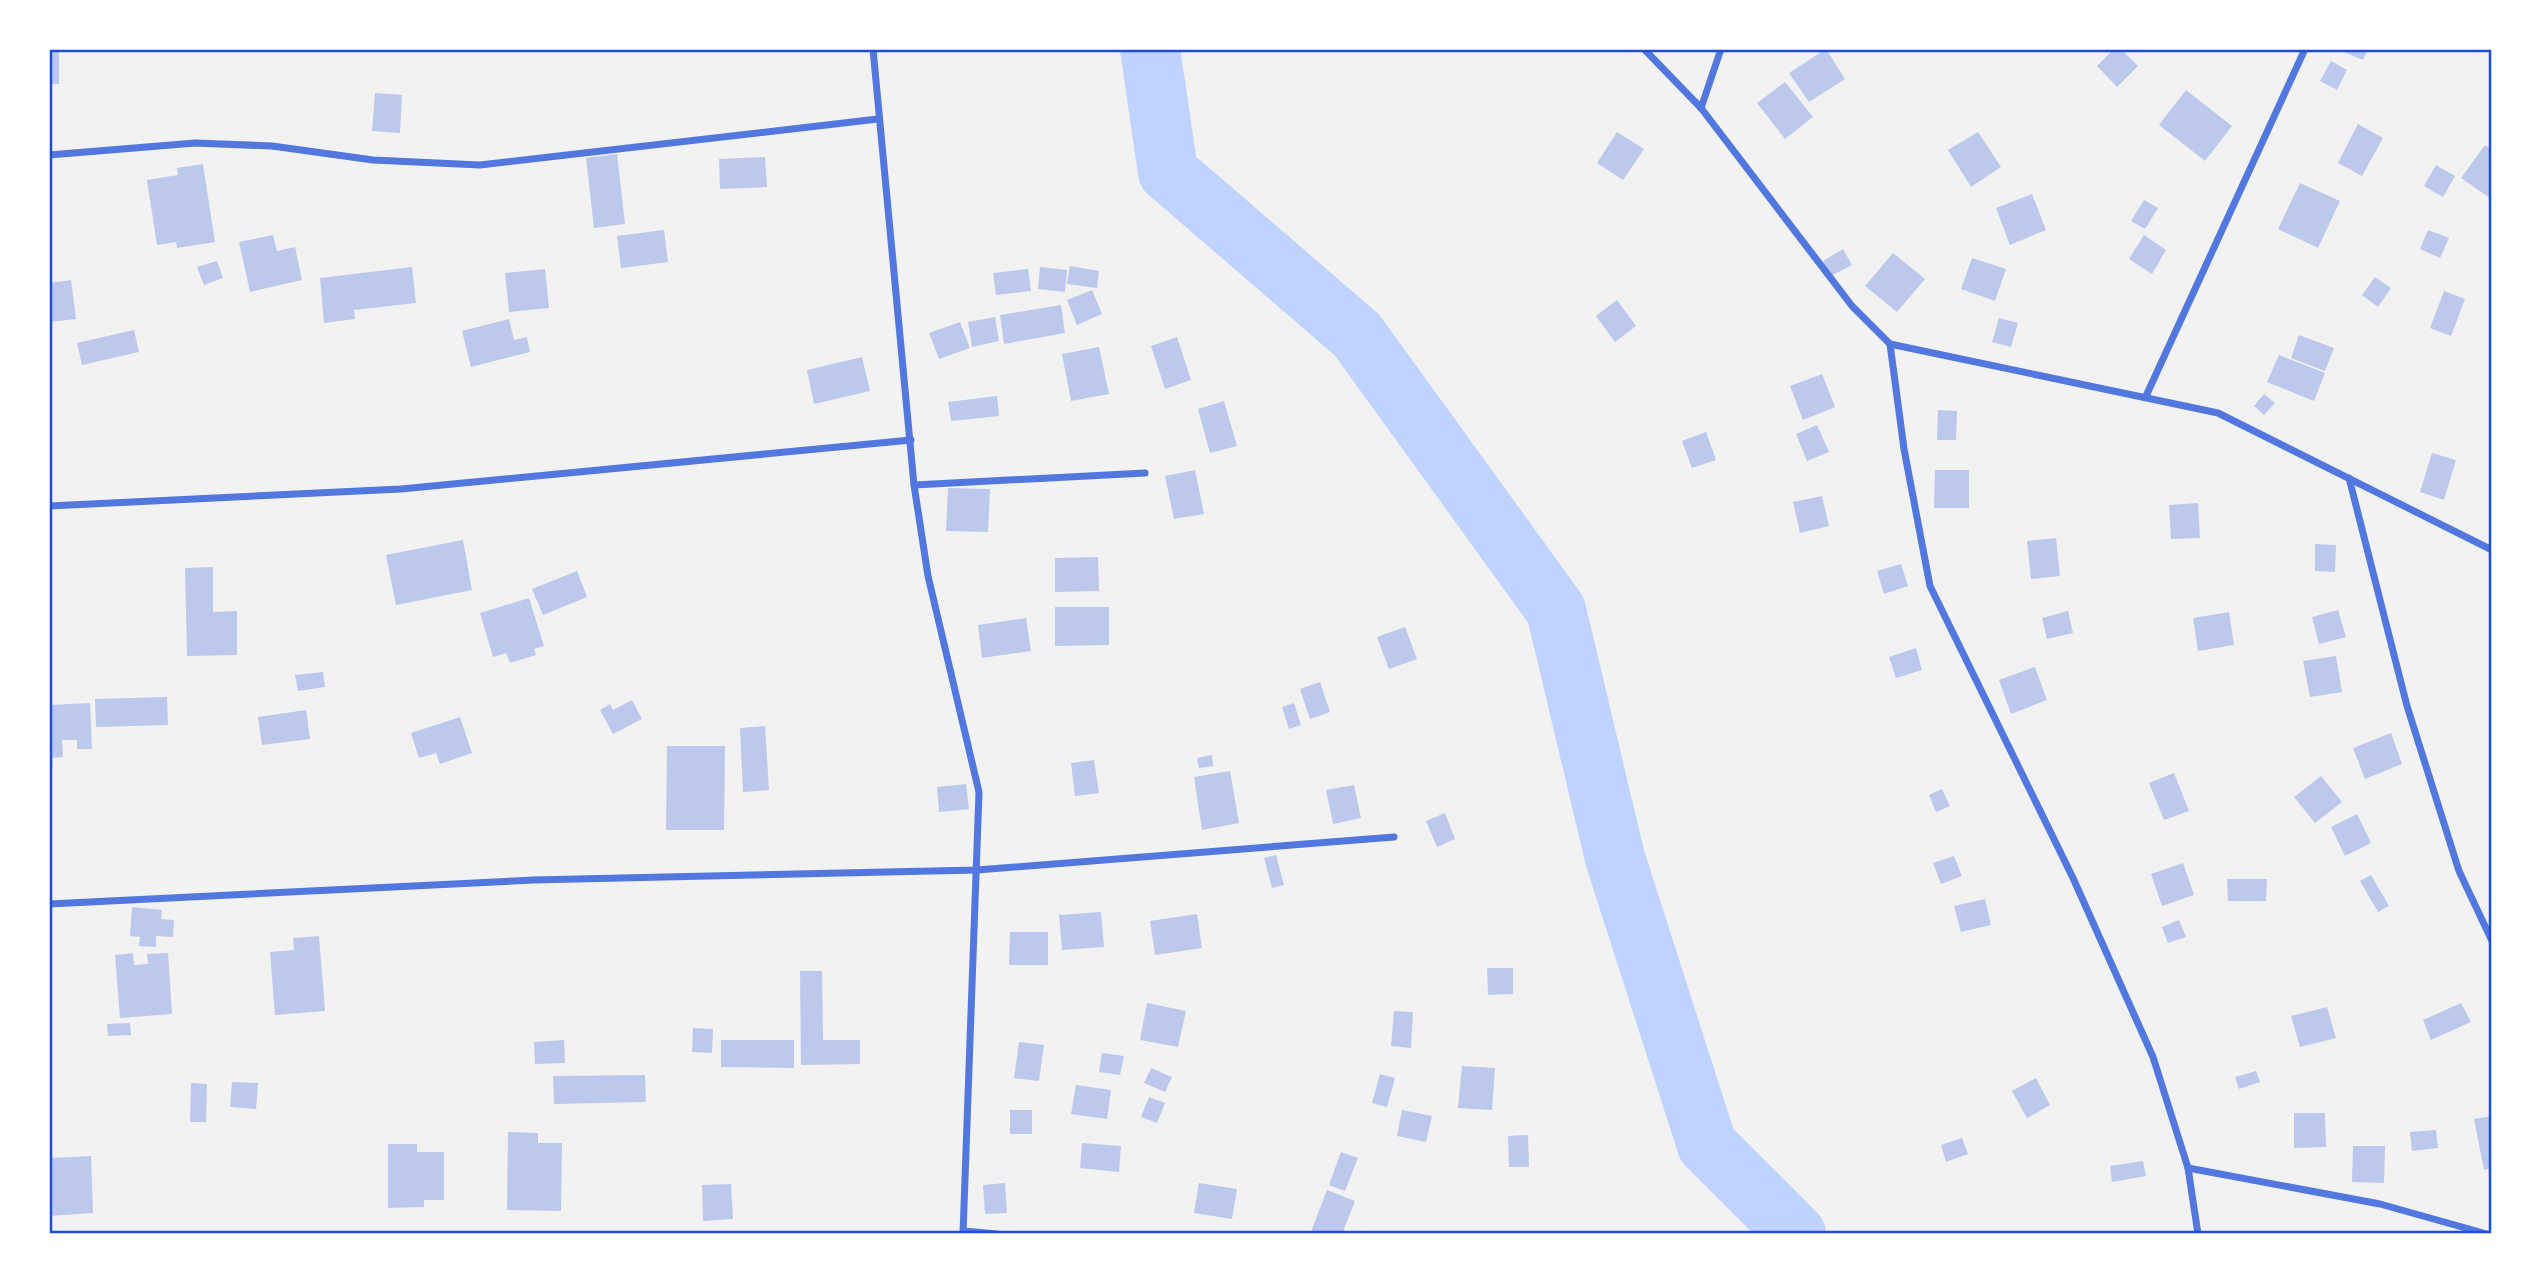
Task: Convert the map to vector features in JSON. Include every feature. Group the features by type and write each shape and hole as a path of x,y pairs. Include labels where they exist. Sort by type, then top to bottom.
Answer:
{"street":[{"path":"873,49 914,485 928,576 979,792 963,1232 998,1234"},
{"path":"1644,49 1701,108 1852,306 1890,344 2218,413 2492,550"},
{"path":"1701,108 1721,49"},
{"path":"2146,396 2305,49"},
{"path":"49,155 195,143 272,146 373,160 480,165 878,119"},
{"path":"1890,344 1904,449 1930,586 2073,878 2153,1058 2188,1168 2198,1234"},
{"path":"49,506 401,489 911,440"},
{"path":"914,485 1145,472"},
{"path":"2349,478 2407,706 2459,871 2492,941"},
{"path":"49,904 533,880 977,870 1394,837"},
{"path":"2188,1168 2380,1204 2487,1234"}],"building":[{"path":"49,49 59,49 59,84 49,84"},
{"path":"1826,49 1845,79 1809,102 1789,73"},
{"path":"2114,49 2121,49 2138,66 2117,87 2097,66"},
{"path":"2337,49 2368,49 2363,60"},
{"path":"2331,61 2347,70 2337,90 2320,81"},
{"path":"1785,82 1813,117 1785,139 1757,103"},
{"path":"2186,90 2232,126 2205,161 2159,125"},
{"path":"375,93 402,95 400,133 372,131"},
{"path":"2358,124 2383,138 2362,176 2338,163"},
{"path":"1617,132 1644,149 1623,180 1597,163"},
{"path":"1978,132 2001,167 1971,187 1948,150"},
{"path":"2485,145 2492,150 2490,198 2461,178"},
{"path":"617,154 625,224 594,228 586,158"},
{"path":"765,157 767,187 720,189 719,159"},
{"path":"203,164 215,242 177,248 176,242 157,245 147,180 178,175 177,168"},
{"path":"2436,165 2455,176 2443,197 2424,186"},
{"path":"2300,183 2340,201 2318,248 2278,229"},
{"path":"2032,194 2046,230 2010,245 1996,208"},
{"path":"2144,200 2158,208 2145,229 2131,221"},
{"path":"664,230 668,262 621,268 617,236"},
{"path":"2428,230 2449,238 2440,258 2420,249"},
{"path":"273,235 277,251 295,247 302,280 250,292 239,242"},
{"path":"2144,235 2166,250 2152,274 2129,259"},
{"path":"1843,249 1852,265 1831,276 1823,261"},
{"path":"1893,253 1925,279 1897,312 1865,286"},
{"path":"1972,258 2006,269 1995,301 1961,289"},
{"path":"217,261 223,278 204,285 197,267"},
{"path":"1070,266 1099,271 1097,288 1067,284"},
{"path":"412,267 416,303 354,310 355,319 324,323 320,278"},
{"path":"1040,267 1067,270 1065,292 1038,289"},
{"path":"545,269 549,308 509,312 505,273"},
{"path":"1028,269 1031,291 996,295 993,273"},
{"path":"2375,277 2391,288 2378,307 2362,295"},
{"path":"71,280 76,319 49,322 49,283"},
{"path":"1092,290 1102,314 1077,325 1067,300"},
{"path":"2444,291 2465,299 2451,336 2430,328"},
{"path":"1617,300 1636,326 1615,342 1596,316"},
{"path":"1061,305 1065,333 1004,344 1000,315"},
{"path":"995,317 999,341 972,347 968,322"},
{"path":"1999,318 2018,323 2011,347 1992,342"},
{"path":"509,319 514,340 527,337 530,352 471,367 462,331"},
{"path":"960,322 970,348 939,359 929,333"},
{"path":"134,330 139,352 82,365 77,343"},
{"path":"2299,335 2334,348 2325,371 2291,358"},
{"path":"1177,337 1191,380 1165,389 1151,346"},
{"path":"1099,347 1109,394 1071,401 1062,354"},
{"path":"2279,355 2325,373 2314,401 2267,382"},
{"path":"862,357 870,391 814,404 807,370"},
{"path":"1822,374 1835,407 1803,420 1790,386"},
{"path":"2264,394 2275,403 2264,415 2254,406"},
{"path":"997,396 999,416 951,421 948,402"},
{"path":"1224,401 1237,446 1210,453 1198,409"},
{"path":"1938,410 1957,411 1956,440 1937,440"},
{"path":"1817,425 1829,452 1807,461 1796,434"},
{"path":"1706,432 1716,460 1692,468 1682,441"},
{"path":"2432,453 2456,460 2444,500 2420,492"},
{"path":"1195,470 1204,514 1174,519 1165,476"},
{"path":"1935,470 1969,470 1969,508 1934,508"},
{"path":"948,488 990,489 988,532 946,531"},
{"path":"1822,496 1829,526 1800,533 1793,502"},
{"path":"2198,503 2200,538 2171,539 2169,505"},
{"path":"2056,538 2060,576 2031,579 2027,541"},
{"path":"463,540 472,590 396,605 386,555"},
{"path":"2315,544 2336,545 2335,572 2315,571"},
{"path":"1098,557 1099,591 1055,592 1055,558"},
{"path":"1901,564 1908,586 1884,594 1877,571"},
{"path":"213,567 213,612 237,611 237,655 187,656 185,568"},
{"path":"577,571 587,597 543,615 532,589"},
{"path":"529,598 544,646 534,649 536,655 510,663 506,653 493,657 480,613"},
{"path":"1055,607 1109,607 1109,645 1055,646"},
{"path":"2338,610 2346,637 2319,644 2312,617"},
{"path":"2068,611 2073,633 2047,639 2042,618"},
{"path":"2229,612 2234,645 2198,651 2193,618"},
{"path":"1026,618 1031,651 982,658 978,625"},
{"path":"1405,627 1417,659 1389,669 1377,637"},
{"path":"1916,648 1922,670 1896,678 1889,657"},
{"path":"2336,656 2342,692 2310,697 2303,661"},
{"path":"2035,667 2047,700 2011,714 1999,680"},
{"path":"323,672 325,687 298,691 295,675"},
{"path":"1320,682 1330,712 1310,719 1300,689"},
{"path":"167,697 168,725 96,727 95,699"},
{"path":"632,700 642,719 613,734 600,710 610,704 613,710"},
{"path":"90,703 92,749 77,749 77,740 62,740 63,757 52,758 53,767 49,767 49,705"},
{"path":"1294,703 1301,725 1289,729 1282,707"},
{"path":"306,710 310,739 262,745 258,717"},
{"path":"460,717 472,753 440,764 436,753 419,758 411,733"},
{"path":"765,726 769,790 743,792 740,728"},
{"path":"2391,733 2402,764 2365,779 2353,748"},
{"path":"667,746 725,746 724,830 666,830"},
{"path":"1212,755 1213,766 1199,768 1197,758"},
{"path":"1094,760 1099,793 1075,796 1071,763"},
{"path":"1230,771 1239,823 1202,830 1194,777"},
{"path":"2174,773 2189,811 2164,820 2149,783"},
{"path":"2321,776 2342,802 2315,823 2294,797"},
{"path":"966,784 969,809 939,812 937,787"},
{"path":"1354,785 1361,818 1333,824 1326,790"},
{"path":"1942,789 1950,806 1936,812 1929,795"},
{"path":"1445,813 1455,839 1437,847 1426,821"},
{"path":"2357,814 2371,843 2345,856 2331,827"},
{"path":"1276,855 1284,885 1272,888 1264,858"},
{"path":"1954,856 1962,876 1941,884 1933,863"},
{"path":"2183,863 2194,895 2162,906 2151,874"},
{"path":"2371,875 2389,906 2378,912 2360,881"},
{"path":"2227,879 2267,879 2266,901 2228,901"},
{"path":"1985,899 1991,925 1961,932 1954,906"},
{"path":"132,907 162,910 161,919 174,920 173,937 156,936 156,947 139,946 140,937 130,936"},
{"path":"1101,912 1104,947 1062,950 1059,915"},
{"path":"1197,914 1202,948 1155,955 1150,921"},
{"path":"2179,920 2186,937 2168,943 2162,927"},
{"path":"1010,932 1048,932 1048,965 1009,965"},
{"path":"319,936 325,1011 275,1015 270,952 294,950 293,938"},
{"path":"133,953 134,965 148,964 147,954 168,953 172,1014 120,1018 115,955"},
{"path":"1487,968 1513,968 1513,994 1488,995"},
{"path":"800,971 822,971 823,1040 860,1040 860,1064 801,1065"},
{"path":"1147,1003 1186,1011 1178,1047 1140,1040"},
{"path":"2461,1003 2471,1022 2431,1040 2423,1020"},
{"path":"2327,1007 2336,1038 2300,1047 2291,1016"},
{"path":"1394,1011 1413,1012 1411,1048 1391,1046"},
{"path":"130,1023 131,1035 108,1036 107,1024"},
{"path":"693,1028 713,1029 712,1053 692,1052"},
{"path":"564,1040 565,1063 535,1064 534,1042"},
{"path":"721,1040 794,1040 794,1068 721,1067"},
{"path":"1019,1042 1044,1045 1039,1081 1014,1078"},
{"path":"1102,1053 1124,1056 1120,1075 1099,1072"},
{"path":"1462,1066 1495,1068 1492,1110 1458,1108"},
{"path":"1151,1068 1172,1077 1165,1092 1144,1083"},
{"path":"2256,1071 2260,1082 2239,1089 2235,1077"},
{"path":"1380,1074 1395,1078 1387,1107 1372,1103"},
{"path":"645,1075 646,1102 554,1104 553,1076"},
{"path":"2036,1078 2050,1105 2027,1118 2012,1091"},
{"path":"232,1082 258,1083 256,1109 230,1107"},
{"path":"191,1083 207,1084 206,1122 190,1122"},
{"path":"1076,1085 1111,1090 1107,1119 1071,1114"},
{"path":"1149,1097 1165,1103 1157,1123 1141,1117"},
{"path":"1010,1110 1032,1110 1032,1134 1010,1134"},
{"path":"1402,1110 1432,1116 1426,1142 1397,1136"},
{"path":"2294,1113 2325,1113 2326,1147 2294,1148"},
{"path":"2492,1116 2492,1168 2484,1170 2474,1119"},
{"path":"2436,1130 2438,1148 2412,1151 2410,1132"},
{"path":"508,1132 538,1133 538,1143 562,1143 561,1211 507,1210"},
{"path":"1528,1135 1529,1167 1509,1167 1508,1136"},
{"path":"1962,1138 1968,1154 1946,1162 1941,1145"},
{"path":"1082,1143 1121,1146 1119,1172 1080,1168"},
{"path":"388,1144 417,1144 417,1152 444,1152 444,1200 424,1200 424,1207 388,1208"},
{"path":"2353,1146 2385,1146 2384,1183 2352,1182"},
{"path":"1341,1152 1358,1158 1345,1191 1329,1185"},
{"path":"91,1156 93,1213 49,1216 49,1158"},
{"path":"2143,1161 2146,1176 2112,1182 2110,1166"},
{"path":"1005,1183 1007,1213 985,1214 983,1185"},
{"path":"1199,1183 1237,1189 1232,1219 1194,1213"},
{"path":"731,1184 733,1219 703,1221 702,1185"},
{"path":"1327,1190 1355,1201 1342,1234 1310,1234"}],"waterway":[{"path":"1150,49 1168,172 1357,335 1556,610 1615,858 1707,1145 1796,1234"}]}
